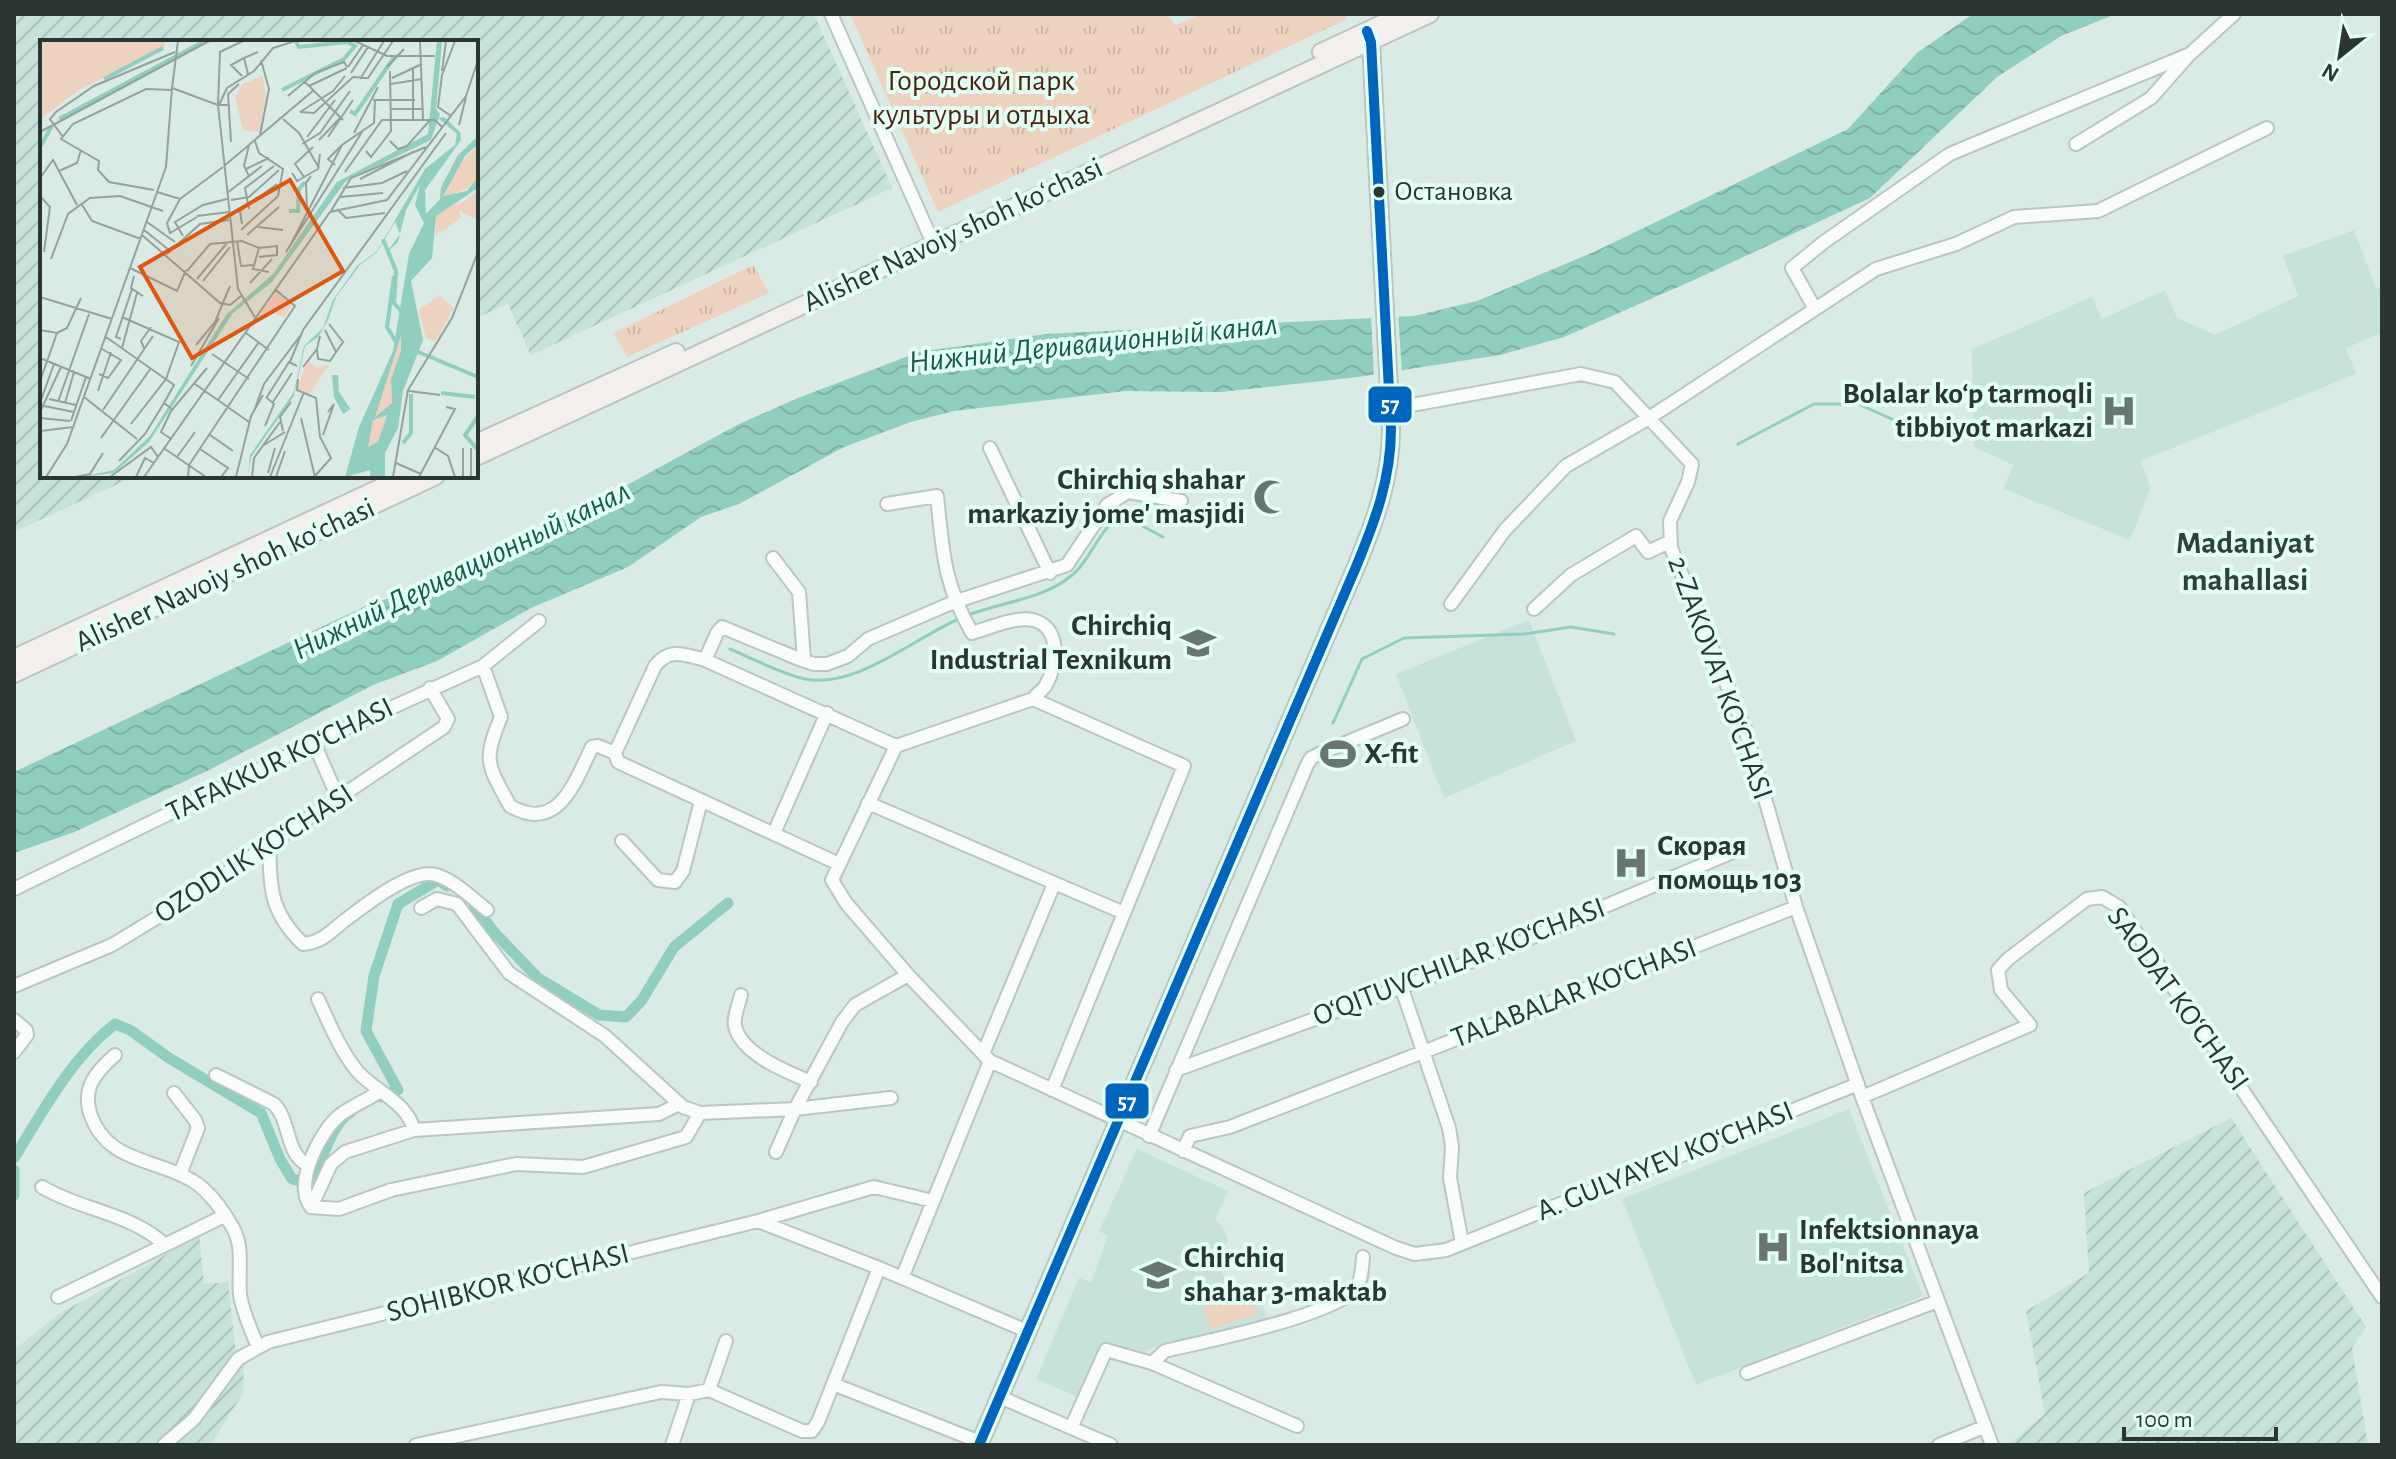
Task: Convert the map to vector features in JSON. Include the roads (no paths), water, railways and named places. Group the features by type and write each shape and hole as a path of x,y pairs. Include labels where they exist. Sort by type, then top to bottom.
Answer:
{"main road":[{"name":"Alisher Navoiy shoh koʻchasi","path":"1369,36 1403,14"},
{"name":"Alisher Navoiy shoh koʻchasi","path":"478,442 931,239 1369,36 1430,14"},
{"path":"980,1444 1373,524 1389,463 1390,409 1369,36"},
{"name":"Alisher Navoiy shoh koʻchasi","path":"478,456 931,239"},
{"name":"Alisher Navoiy shoh koʻchasi","path":"14,674 78,636 401,478"},
{"name":"Alisher Navoiy shoh koʻchasi","path":"14,658 78,636 432,478"}],"street":[{"path":"831,14 931,239"},
{"path":"2076,144 2151,98 2190,54 2234,14"},
{"path":"1815,309 1792,268 1950,154 2190,54"},
{"path":"1451,604 1505,530 1566,466 1649,418 1876,269 1956,244 2014,217 2098,211 2267,128"},
{"name":"2-ZAKOVAT KO‘CHASI","path":"1390,409 1581,374 1615,382 1692,464 1688,482 1670,521 1671,548 1745,729 1796,907"},
{"path":"990,448 1050,573"},
{"path":"705,660 722,627 804,660 827,664 848,656 868,639 954,602 1067,565 1107,505 1128,492 1181,501"},
{"path":"839,864 618,762 615,753 655,666 663,657 674,652 705,660 896,746 1033,699 1046,684 1056,649 1051,635 1034,620 1021,620 972,633 954,602 944,564 937,496 887,504"},
{"name":"2-ZAKOVAT KO‘CHASI","path":"1534,609 1571,575 1636,536 1648,552 1671,541"},
{"path":"773,558 799,592 804,660"},
{"name":"TAFAKKUR KO‘CHASI","path":"14,889 314,743 483,666 539,621"},
{"path":"483,666 501,717 488,748 489,765 510,806 533,815 549,811 575,784 592,747 598,746 615,753"},
{"name":"OZODLIK KO‘CHASI","path":"14,986 112,945 269,845 447,725 448,719 430,688"},
{"path":"1033,699 1184,766 1052,1090"},
{"path":"774,833 827,713"},
{"path":"1149,1136 1311,758 1403,719"},
{"path":"314,743 338,798"},
{"path":"896,746 832,880 846,903 908,975 986,1057"},
{"path":"622,841 658,880 675,882 683,871 701,801"},
{"path":"868,803 1124,913"},
{"path":"269,845 272,897 287,929 303,944 316,943 357,911 405,881 422,875 434,874 445,879 487,910"},
{"name":"O‘QITUVCHILAR KO‘CHASI","path":"1176,1070 1497,952 1740,849"},
{"path":"902,1278 1054,884"},
{"name":"SAODAT KO‘CHASI","path":"1860,1091 2030,1025 2001,990 1998,970 2087,899 2102,897 2119,907 2382,1297"},
{"path":"421,908 437,899 457,904 509,973 605,1036 679,1104 700,1113 795,1109 891,1098"},
{"path":"1796,907 1860,1091 1992,1445"},
{"name":"TALABALAR KO‘CHASI","path":"1183,1151 1190,1136 1230,1127 1796,907"},
{"path":"776,1152 795,1109 842,1022 855,1005 908,975"},
{"path":"1401,986 1450,1137 1450,1178 1462,1243"},
{"path":"741,995 734,1025 743,1043 777,1068 811,1082"},
{"path":"318,999 351,1062 379,1092 408,1113 414,1130"},
{"path":"14,1020 26,1030 27,1035 14,1052"},
{"path":"115,1055 99,1069 90,1083 88,1099 95,1126 110,1146 180,1174 203,1189 236,1232 241,1295 258,1347 238,1359 204,1406 164,1445"},
{"name":"A. GULYAYEV KO‘CHASI","path":"986,1057 1149,1136 1415,1254 1434,1253 1462,1243 1860,1091"},
{"path":"216,1075 274,1104 280,1111 306,1176 306,1200 311,1207"},
{"path":"306,1176 337,1118 379,1092"},
{"path":"174,1093 198,1128 180,1174"},
{"path":"311,1207 331,1164 345,1152 414,1130 659,1114 679,1104"},
{"path":"311,1207 339,1209 391,1190 516,1164 583,1167 686,1137 700,1113"},
{"path":"42,1187 59,1198 105,1211 152,1233 165,1245"},
{"name":"SOHIBKOR KO‘CHASI","path":"258,1347 268,1342 758,1221 874,1187 933,1201"},
{"path":"58,1297 224,1216"},
{"path":"758,1221 1029,1332"},
{"path":"1152,1363 1165,1351 1302,1317 1343,1298 1356,1289 1362,1273 1363,1257"},
{"path":"416,1445 661,1392 689,1394 709,1390 802,1431 812,1431 879,1268"},
{"path":"1747,1373 1938,1301"},
{"path":"709,1390 726,1341"},
{"path":"1071,1428 1106,1350 1152,1363 1297,1426"},
{"path":"833,1384 980,1444"},
{"path":"672,1445 689,1394"},
{"path":"1000,1397 1111,1445"},
{"path":"1939,1445 1984,1427"}],"water":[{"name":"Нижний Деривационный канал","path":"1973,14 2116,14 2061,36 1997,77 1870,198 1564,337 1500,355 1358,377 1221,392 1126,391 954,411 911,422 844,447 739,504 701,517 628,567 531,608 437,661 373,685 207,771 72,833 14,853 14,772 370,604 475,572 737,425 798,398 919,352 1046,334 1414,316 1477,301 1596,251 1848,129 1917,53"}],"waterway":[{"path":"1738,444 1814,404 1858,404 1921,432"},
{"path":"966,616 1034,596 1060,584 1077,571 1113,521 1137,523 1163,537"},
{"path":"730,649 776,670 805,679 824,680 844,677 884,660 959,619"},
{"path":"1333,723 1362,659 1404,638 1525,634 1571,627 1614,634"},
{"path":"381,1097 398,1090 366,1031 374,976 398,904 438,880 447,886"},
{"path":"474,905 494,932 538,978 599,1015 626,1017 642,1000 674,947 728,903"},
{"path":"14,1158 71,1069 115,1024 130,1030 169,1058 261,1113 292,1179 312,1184 332,1134 351,1112"},
{"path":"14,1170 14,1195"}],"place":[{"name":"Остановка","path":"1379,192"},
{"name":"Bolalar ko‘p tarmoqli tibbiyot markazi","path":"2119,411"},
{"name":"Chirchiq shahar markaziy jome' masjidi","path":"1271,497"},
{"name":"Chirchiq Industrial Texnikum","path":"1198,643"},
{"name":"X-fit","path":"1338,754"},
{"name":"Скорая помощь 103","path":"1631,863"},
{"name":"Infektsionnaya Bol'nitsa","path":"1773,1247"},
{"name":"Chirchiq shahar 3-maktab","path":"1158,1275"}],"district":[{"name":"Madaniyat mahallasi","path":"2245,562"}],"park label":[{"name":"Городской парк культуры и отдыха","path":"981,98"}]}
